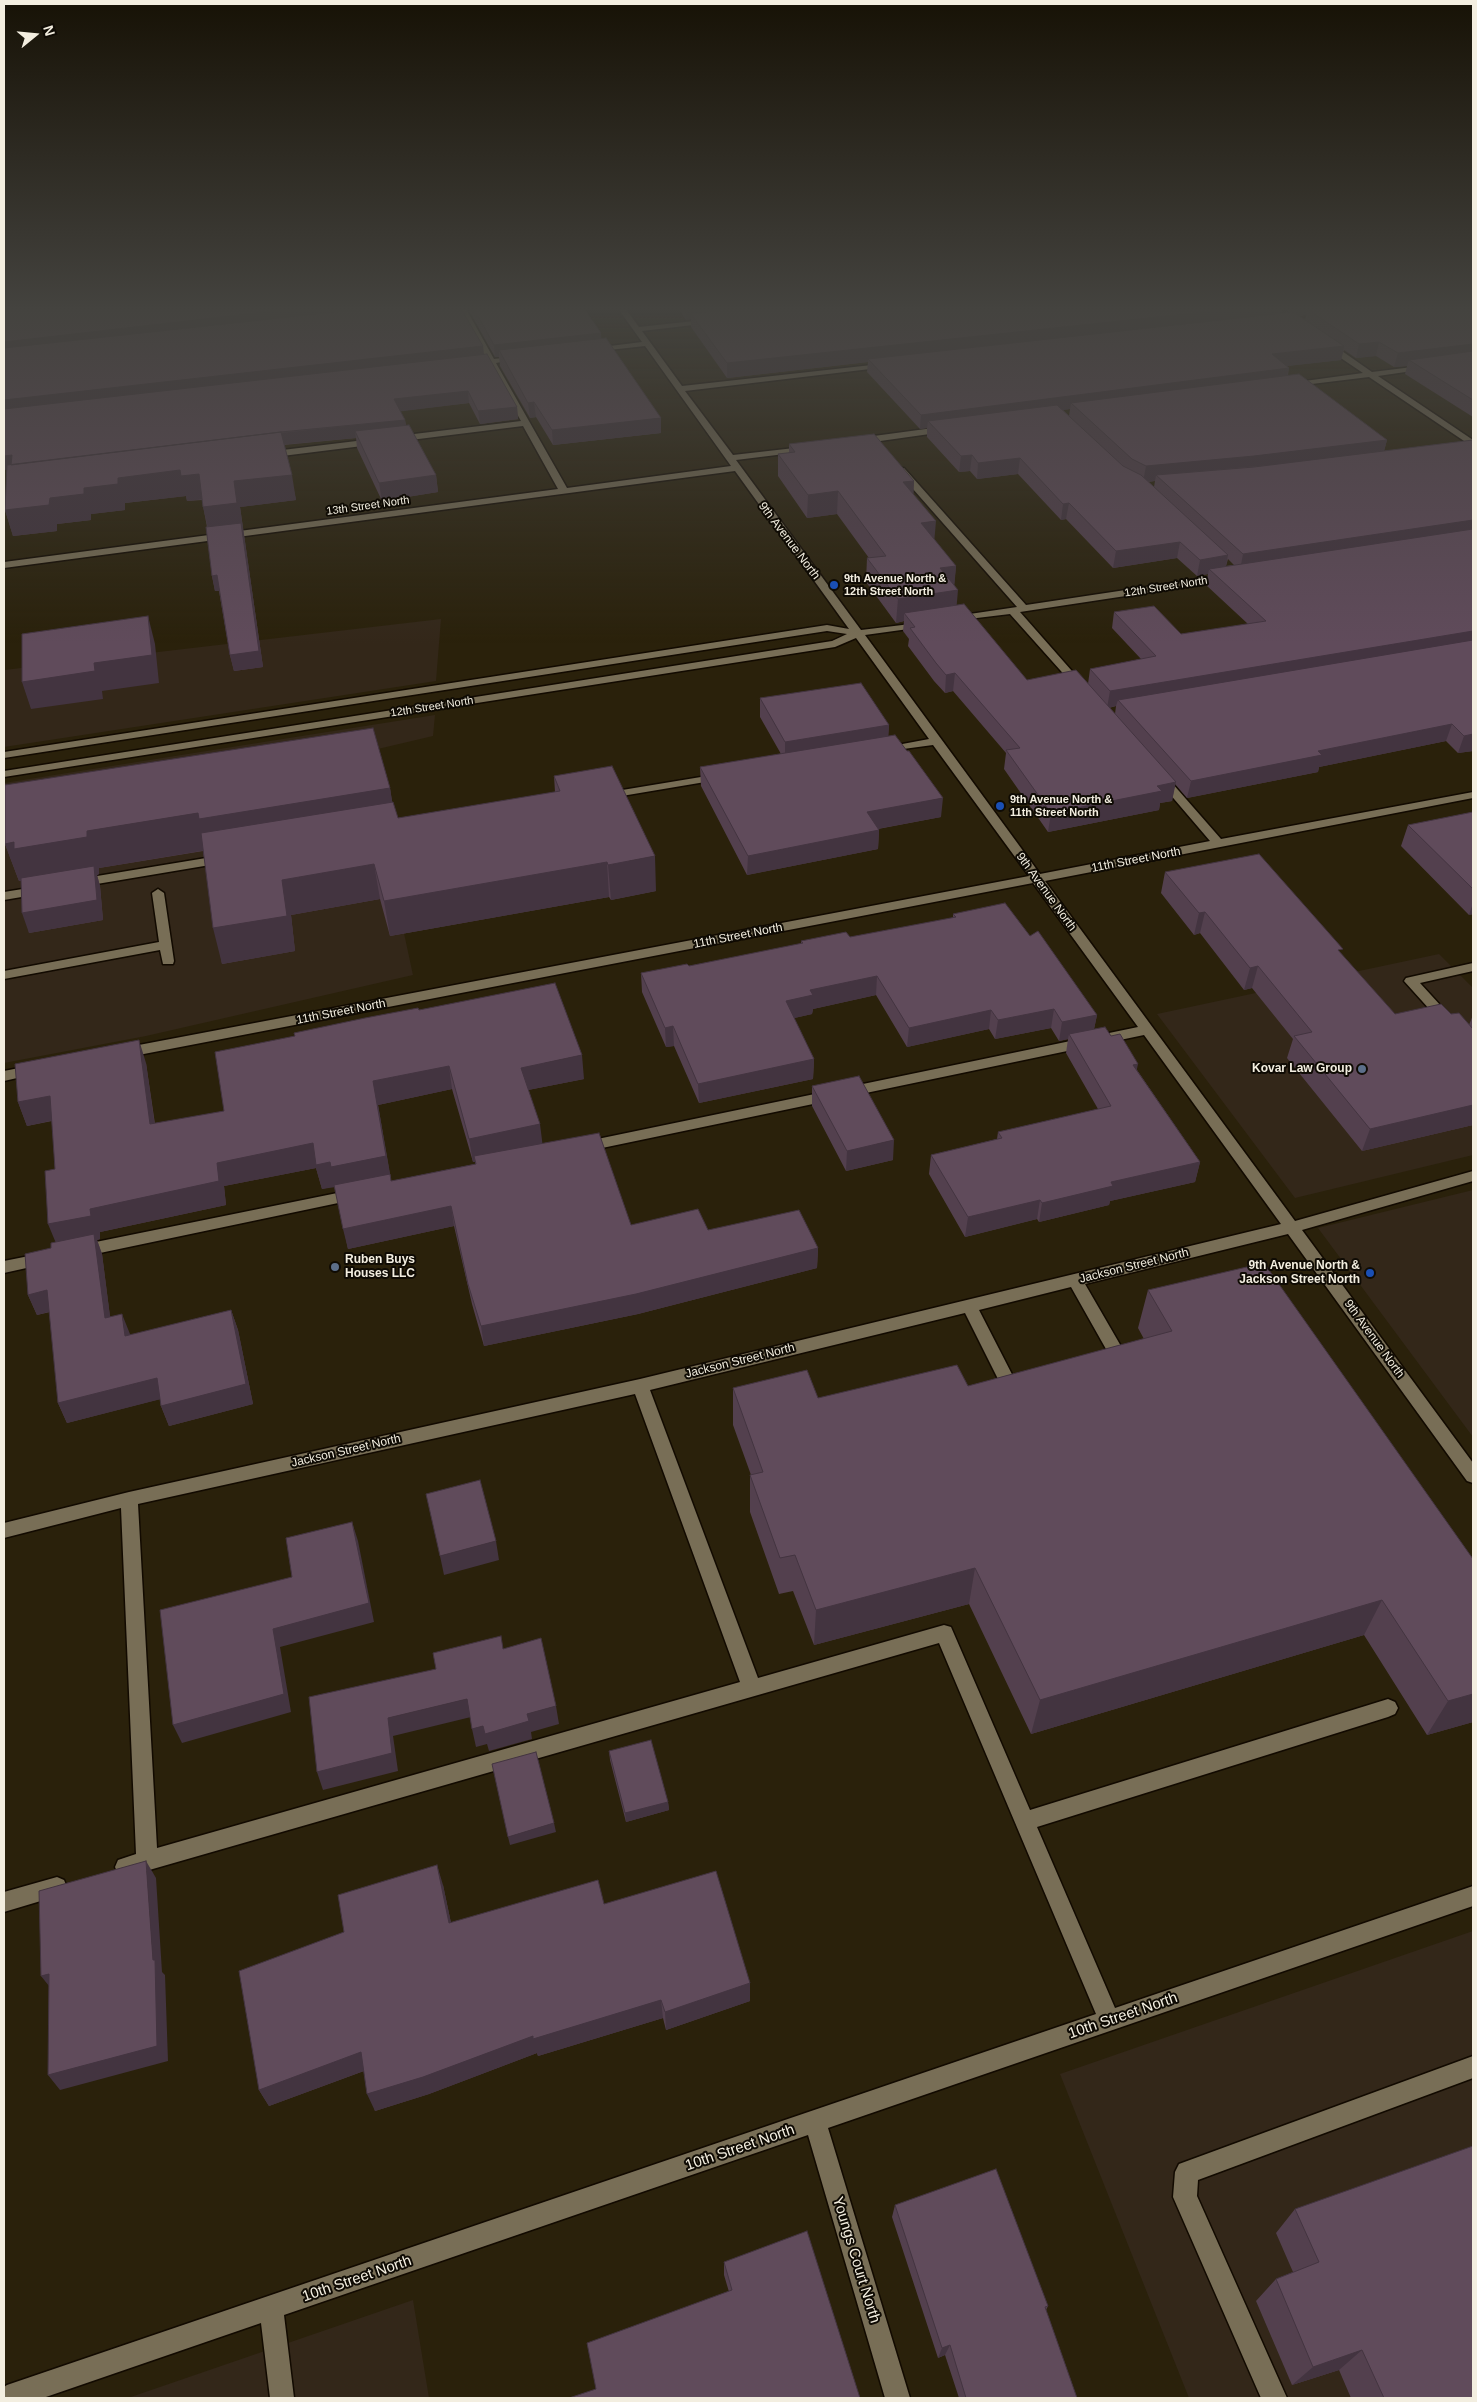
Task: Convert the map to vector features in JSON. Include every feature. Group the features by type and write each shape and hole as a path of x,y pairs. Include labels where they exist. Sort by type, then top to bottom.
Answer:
{"street":[{"path":"523,419 564,491"},
{"name":"9th Avenue North","path":"700,419 1293,1227 1473,1476"},
{"path":"1436,419 1473,444"},
{"path":"256,456 525,423"},
{"path":"854,442 877,443 961,428"},
{"path":"729,458 816,447"},
{"path":"1463,450 1473,449"},
{"path":"893,461 1092,698"},
{"name":"13th Street North","path":"4,565 736,468"},
{"name":"12th Street North","path":"4,774 835,644 858,633 1238,576"},
{"name":"12th Street North","path":"4,756 827,628 858,633"},
{"path":"877,751 935,741"},
{"path":"1155,771 1219,844"},
{"path":"592,798 730,776"},
{"name":"11th Street North","path":"111,1056 1473,795"},
{"path":"4,896 239,857"},
{"path":"158,893 168,962"},
{"path":"4,975 165,945"},
{"path":"1473,967 1411,981 1473,1049"},
{"path":"570,1150 1147,1030"},
{"path":"4,1076 43,1068"},
{"name":"Jackson Street North","path":"4,1530 129,1499 640,1386 1293,1227 1473,1176"},
{"path":"4,1267 375,1190"},
{"path":"1075,1280 1121,1360"},
{"path":"969,1306 1010,1386"},
{"path":"640,1386 752,1688"},
{"path":"129,1499 147,1861"},
{"path":"109,1872 944,1633 1110,2021"},
{"path":"1025,1821 1388,1708"},
{"path":"4,1902 71,1883"},
{"name":"10th Street North","path":"7,2398 1473,1896"},
{"path":"1274,2398 1185,2197 1187,2172 1473,2067"},
{"name":"Youngs Court North","path":"815,2122 898,2398"},
{"path":"271,2308 282,2398"}],"shaded area":[{"path":"441,619 436,681 4,747 4,670"},
{"path":"435,715 433,736 365,752 413,975 146,1036 4,1063 4,783"},
{"path":"1439,954 1473,988 1473,1155 1295,1198 1157,1014"},
{"path":"1473,1190 1473,1437 1318,1228"},
{"path":"1473,1931 1473,2398 1189,2398 1060,2074"},
{"path":"413,2300 429,2398 128,2398"}],"building":[{"path":"4,419 405,420 281,432 11,465 12,455 4,456"},
{"path":"545,419 651,419 552,430"},
{"path":"943,419 1072,419 1123,466 1141,475 1228,555 1200,560 1180,542 1116,551 1069,503 1063,504 1020,458 978,463 972,455 961,456 928,421"},
{"path":"1089,419 1359,419 1387,440 1254,456 1146,466 1132,459"},
{"path":"409,425 436,475 379,483 355,431"},
{"path":"281,432 292,475 234,481 237,503 203,507 199,474 181,476 180,470 118,478 118,484 84,488 84,494 50,498 49,505 5,510 7,465"},
{"path":"874,434 914,481 903,482 936,521 921,523 956,566 940,568 958,590 898,599 867,558 886,556 838,491 808,495 778,454 795,452 789,444"},
{"path":"1473,440 1473,520 1243,554 1156,475 1254,467"},
{"path":"241,523 259,651 230,655 217,575 212,576 206,527"},
{"path":"1473,529 1473,631 1110,691 1090,669 1156,656 1114,612 1154,606 1181,634 1266,621 1209,569"},
{"path":"964,604 1027,680 1076,670 1176,782 1157,786 1162,791 1051,813 1006,750 1020,748 955,673 946,675 910,628 915,627 904,613"},
{"path":"148,616 152,655 94,663 95,671 22,682 22,634"},
{"path":"1473,640 1473,734 1464,736 1452,724 1318,751 1322,755 1191,781 1118,700"},
{"path":"861,683 889,725 785,742 760,698"},
{"path":"373,728 390,788 199,819 198,813 87,831 87,837 14,849 14,842 5,844 5,785"},
{"path":"895,735 943,798 867,812 879,830 748,856 700,767"},
{"path":"612,766 655,856 608,865 607,862 384,901 374,864 282,880 287,916 213,928 201,833 393,802 398,818 560,791 554,776"},
{"path":"1473,812 1473,889 1408,825"},
{"path":"1259,854 1343,949 1338,950 1395,1014 1441,1004 1451,1014 1459,1013 1473,1029 1473,1105 1370,1129 1294,1036 1312,1032 1258,966 1250,968 1205,912 1199,913 1165,872"},
{"path":"94,866 97,900 22,913 21,878"},
{"path":"1005,903 1030,936 1038,931 1097,1015 1062,1022 1054,1009 998,1020 991,1010 909,1028 877,976 810,990 813,995 786,1001 814,1059 698,1084 673,1026 665,1028 641,973 687,964 689,966 803,943 801,941 846,932 850,937 956,917 953,914"},
{"path":"555,983 582,1055 521,1068 540,1124 469,1139 449,1066 373,1081 386,1156 331,1167 330,1162 316,1165 313,1143 217,1163 219,1181 90,1209 91,1216 48,1224 45,1171 55,1169 50,1096 18,1102 15,1064 139,1040 150,1124 224,1111 215,1052 295,1036 294,1033 365,1018 418,1008 419,1010"},
{"path":"1105,1027 1111,1036 1120,1034 1138,1064 1133,1065 1200,1162 1111,1182 1113,1186 1042,1203 1040,1200 968,1217 931,1155 1002,1138 998,1132 1111,1106 1069,1034"},
{"path":"859,1076 894,1140 847,1151 812,1086"},
{"path":"599,1133 631,1225 698,1209 708,1230 799,1210 818,1248 636,1294 481,1326 468,1284 451,1206 343,1229 334,1185 390,1174 391,1181 476,1164 474,1156"},
{"path":"94,1234 105,1318 122,1314 125,1336 231,1310 246,1384 161,1406 157,1378 58,1403 47,1290 28,1295 25,1254 51,1248 51,1243"},
{"path":"1264,1263 1473,1559 1473,1694 1448,1701 1382,1600 1040,1700 975,1568 816,1610 795,1555 780,1558 750,1475 763,1472 733,1388 807,1370 818,1398 957,1365 968,1386 1172,1331 1148,1290"},
{"path":"480,1480 496,1541 440,1556 426,1494"},
{"path":"352,1522 369,1603 273,1629 284,1694 173,1725 160,1610 292,1577 286,1538"},
{"path":"501,1636 503,1649 541,1638 556,1706 527,1714 529,1721 485,1734 483,1726 472,1729 467,1699 388,1718 392,1753 317,1772 309,1697 436,1669 433,1653"},
{"path":"651,1740 668,1802 625,1813 609,1751"},
{"path":"536,1752 554,1823 508,1837 492,1764"},
{"path":"146,1861 153,1960 155,1960 157,2046 48,2075 49,1974 41,1976 39,1891"},
{"path":"437,1865 449,1923 598,1880 604,1904 716,1871 750,1983 665,2012 661,2000 533,2039 533,2036 423,2077 367,2094 361,2052 259,2090 239,1971 344,1932 338,1895"},
{"path":"1473,2146 1473,2398 1384,2398 1362,2350 1313,2367 1276,2279 1319,2262 1295,2209"},
{"path":"996,2169 1048,2306 1045,2307 1077,2398 966,2398 950,2345 942,2348 895,2205"},
{"path":"807,2231 860,2398 569,2398 596,2389 587,2343 732,2290 724,2262"}],"place":[{"name":"9th Avenue North & 12th Street North","path":"834,585"},
{"name":"9th Avenue North & 11th Street North","path":"1000,806"},
{"name":"Kovar Law Group","path":"1362,1069"},
{"name":"Ruben Buys Houses LLC","path":"335,1267"},
{"name":"9th Avenue North & Jackson Street North","path":"1370,1273"}]}
